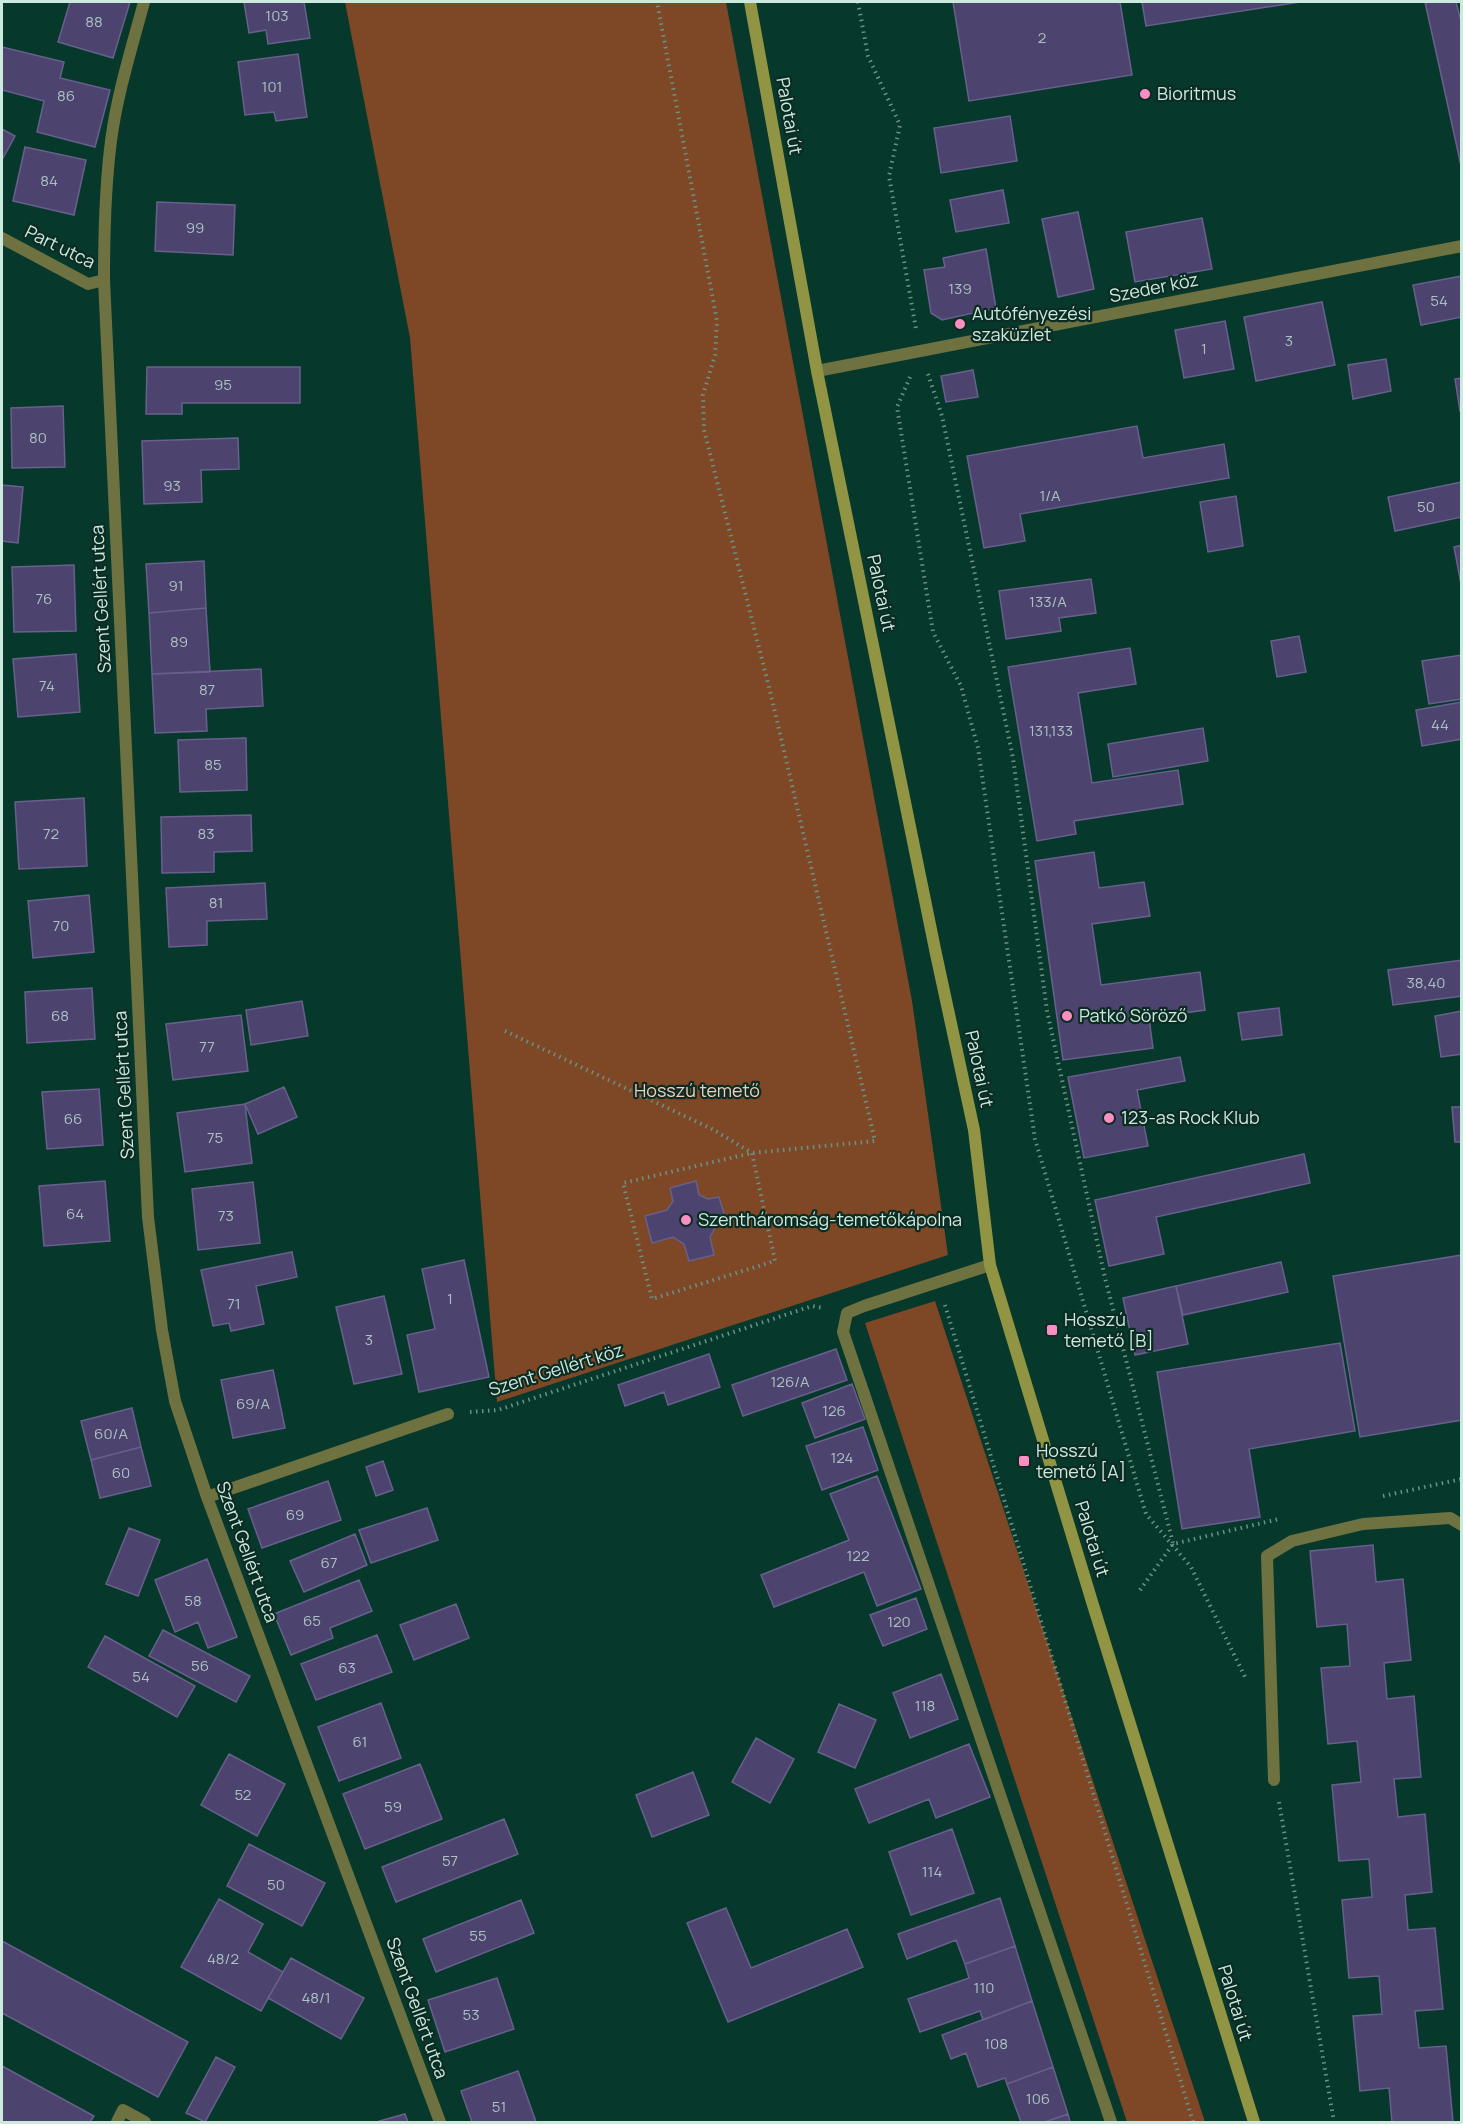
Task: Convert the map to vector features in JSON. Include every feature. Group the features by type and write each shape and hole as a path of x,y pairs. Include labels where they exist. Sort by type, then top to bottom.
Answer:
{"main road":[{"name":"Palotai út","path":"750,2 817,371 933,942 974,1130 990,1265 1254,2122"}],"street":[{"name":"Szent Gellért utca","path":"144,2 124,76 111,140 105,211 104,280 148,1216 162,1330 176,1401 207,1497 440,2122"},
{"name":"Part utca","path":"2,238 88,284 104,280"},
{"name":"Szeder köz","path":"817,371 1461,246"},
{"path":"990,1265 847,1313 843,1332 1111,2122"},
{"path":"207,1497 448,1414"},
{"path":"1274,1780 1267,1556 1292,1541 1363,1524 1450,1518 1461,1525"},
{"path":"117,2122 123,2110 145,2122"}],"path":[{"path":"505,1031 712,1129 752,1153 775,1261 652,1299 622,1183 752,1153 875,1141 770,692 704,430 703,395 715,355 717,321 657,2"},
{"path":"858,2 868,56 900,125 889,176 921,351 942,416 1013,758 1047,1011 1105,1278 1173,1544 1140,1590"},
{"path":"921,351 897,407 933,632 961,686 978,748 1035,1138 1146,1514 1191,1567 1248,1684"},
{"path":"938,1282 1193,2122"},
{"name":"Szent Gellért köz","path":"448,1414 498,1410 812,1306 847,1313"},
{"path":"1274,1780 1283,1819 1335,2122"}],"green space":[{"name":"Hosszú temető","path":"345,2 726,2 912,1001 948,1255 497,1402 410,338"},
{"path":"935,1301 1205,2122 1127,2122 865,1323"}],"building":[{"path":"70,2 130,2 113,58 58,42"},
{"path":"244,2 304,2 310,38 268,44 266,30 249,33"},
{"path":"953,2 1120,2 1132,75 969,101"},
{"path":"1142,2 1300,2 1146,26"},
{"path":"1425,2 1456,2 1462,25 1462,170"},
{"path":"2,47 64,62 60,78 110,90 95,147 37,132 44,101 2,90"},
{"path":"298,54 307,117 276,121 274,112 245,115 238,62"},
{"path":"1010,116 1017,161 941,173 934,128"},
{"path":"2,129 15,136 2,160"},
{"path":"25,147 86,160 74,215 13,201"},
{"path":"1003,190 1009,223 956,232 950,200"},
{"path":"157,202 235,205 233,255 155,251"},
{"path":"1078,212 1094,289 1058,297 1042,219"},
{"path":"1202,218 1212,269 1135,282 1126,232"},
{"path":"986,249 996,308 942,320 931,313 924,270 945,267 943,258"},
{"path":"1462,276 1462,317 1421,325 1413,285"},
{"path":"1322,302 1335,365 1256,381 1244,317"},
{"path":"1225,321 1234,369 1184,378 1175,330"},
{"path":"1386,359 1391,391 1353,399 1348,365"},
{"path":"147,367 300,367 300,403 182,403 182,414 146,414"},
{"path":"973,370 978,397 946,402 941,376"},
{"path":"1462,378 1462,411 1460,411 1455,379"},
{"path":"63,406 65,467 12,468 11,408"},
{"path":"1137,426 1143,458 1224,444 1229,478 1020,514 1025,541 984,548 967,456"},
{"path":"238,438 239,469 201,470 202,502 144,504 142,441"},
{"path":"1462,482 1462,517 1395,531 1388,497"},
{"path":"2,485 23,487 18,543 2,541"},
{"path":"1236,496 1243,546 1208,552 1200,502"},
{"path":"1462,545 1462,584 1461,584 1454,547"},
{"path":"204,561 206,608 149,613 146,564"},
{"path":"74,565 76,631 14,632 12,567"},
{"path":"1091,579 1096,613 1059,618 1061,631 1006,639 999,591"},
{"path":"206,608 210,672 152,674 149,613"},
{"path":"1299,636 1306,672 1277,677 1271,641"},
{"path":"1130,648 1136,684 1078,693 1092,783 1178,770 1183,804 1074,821 1076,834 1037,841 1008,667"},
{"path":"76,654 80,712 18,717 13,659"},
{"path":"1462,655 1462,699 1429,704 1422,661"},
{"path":"261,669 263,706 206,709 207,731 155,733 152,674"},
{"path":"1462,702 1462,739 1422,746 1416,710"},
{"path":"1203,728 1208,761 1113,777 1108,744"},
{"path":"246,738 247,790 180,792 178,740"},
{"path":"84,798 87,866 19,869 15,802"},
{"path":"251,815 252,851 214,852 214,872 162,873 161,817"},
{"path":"1094,852 1099,888 1144,882 1150,916 1092,924 1101,985 1200,972 1205,1010 1149,1018 1153,1048 1063,1060 1035,861"},
{"path":"265,883 267,919 207,921 207,945 169,947 166,888"},
{"path":"89,895 94,952 33,958 28,901"},
{"path":"1462,960 1462,996 1393,1005 1388,970"},
{"path":"92,988 95,1039 27,1043 25,992"},
{"path":"302,1001 308,1036 251,1045 246,1010"},
{"path":"1279,1008 1282,1035 1242,1040 1238,1013"},
{"path":"1462,1011 1462,1054 1441,1057 1435,1016"},
{"path":"241,1015 248,1071 173,1080 166,1024"},
{"name":"123-as Rock Klub","path":"1180,1057 1185,1081 1137,1090 1148,1146 1084,1158 1068,1077"},
{"path":"284,1087 297,1117 258,1134 245,1104"},
{"path":"99,1089 103,1145 47,1149 42,1092"},
{"path":"245,1104 252,1163 185,1172 177,1113"},
{"path":"1452,1107 1462,1107 1462,1142 1455,1142"},
{"path":"1304,1154 1310,1183 1156,1217 1164,1254 1109,1266 1095,1200"},
{"path":"105,1181 110,1241 44,1246 39,1186"},
{"name":"Szentháromság-temetőkápolna","path":"696,1181 699,1195 708,1199 719,1197 727,1224 716,1226 710,1237 714,1255 689,1261 684,1244 673,1237 652,1243 645,1216 667,1210 673,1201 670,1188"},
{"path":"253,1182 260,1243 198,1250 192,1189"},
{"path":"292,1252 297,1277 256,1286 264,1324 231,1331 229,1323 213,1326 201,1270"},
{"path":"1462,1255 1462,1420 1360,1437 1333,1276"},
{"path":"464,1260 489,1377 419,1392 407,1335 435,1329 422,1269"},
{"path":"1281,1262 1288,1292 1183,1315 1176,1286"},
{"path":"1176,1286 1188,1344 1135,1355 1123,1298"},
{"path":"384,1296 402,1374 354,1384 336,1307"},
{"path":"1340,1343 1355,1431 1249,1449 1260,1517 1182,1529 1157,1372"},
{"path":"836,1349 847,1380 743,1416 732,1385"},
{"path":"709,1354 720,1387 668,1405 664,1392 625,1406 618,1385"},
{"path":"273,1370 285,1428 233,1438 221,1380"},
{"path":"852,1384 865,1419 815,1438 802,1403"},
{"path":"132,1408 141,1447 91,1460 81,1421"},
{"path":"863,1427 878,1470 822,1490 806,1446"},
{"path":"141,1447 151,1486 100,1498 91,1460"},
{"path":"383,1461 393,1490 376,1496 366,1467"},
{"path":"877,1476 921,1589 877,1606 864,1572 774,1607 761,1575 849,1540 830,1494"},
{"path":"328,1481 341,1520 262,1548 248,1509"},
{"path":"427,1508 438,1540 371,1563 359,1530"},
{"path":"129,1528 160,1540 138,1596 106,1584"},
{"path":"355,1534 367,1565 304,1592 290,1561"},
{"path":"1373,1545 1376,1582 1403,1579 1411,1660 1384,1663 1387,1699 1414,1696 1421,1777 1394,1779 1398,1817 1425,1814 1432,1892 1405,1895 1408,1930 1435,1928 1443,2009 1415,2011 1419,2048 1446,2046 1453,2122 1392,2122 1389,2088 1360,2091 1353,2016 1382,2014 1379,1976 1349,1978 1342,1900 1372,1897 1369,1859 1339,1861 1332,1785 1361,1782 1357,1741 1328,1744 1321,1668 1350,1666 1347,1624 1317,1627 1310,1551"},
{"path":"207,1559 237,1637 208,1648 198,1622 175,1632 155,1580"},
{"path":"359,1580 372,1611 330,1628 333,1638 291,1655 274,1614"},
{"path":"916,1598 927,1629 883,1646 870,1615"},
{"path":"456,1604 469,1638 414,1660 400,1625"},
{"path":"163,1630 250,1676 236,1702 149,1656"},
{"path":"377,1635 392,1672 316,1700 301,1664"},
{"path":"105,1636 195,1686 177,1717 88,1667"},
{"path":"941,1674 958,1719 910,1738 893,1693"},
{"path":"381,1703 401,1758 339,1781 318,1727"},
{"path":"839,1704 876,1720 855,1768 818,1752"},
{"path":"756,1738 794,1759 770,1803 732,1782"},
{"path":"969,1744 990,1797 936,1818 929,1799 869,1823 855,1789"},
{"path":"229,1754 285,1784 257,1836 201,1805"},
{"path":"420,1764 442,1819 365,1849 343,1794"},
{"path":"693,1772 709,1815 652,1837 636,1795"},
{"path":"504,1819 518,1854 396,1902 382,1867"},
{"path":"952,1829 974,1893 911,1915 889,1852"},
{"path":"249,1844 325,1883 302,1926 227,1886"},
{"path":"1000,1898 1015,1946 965,1964 956,1940 907,1959 898,1934"},
{"path":"219,1899 263,1924 248,1952 283,1972 261,2011 181,1967"},
{"path":"521,1900 534,1933 436,1972 423,1939"},
{"path":"726,1908 751,1968 847,1929 863,1967 728,2022 687,1923"},
{"path":"2,1941 188,2042 158,2097 2,2013"},
{"path":"1015,1946 1032,2001 983,2020 980,2011 920,2032 908,1999 969,1978 965,1964"},
{"path":"291,1958 364,1998 341,2039 268,1998"},
{"path":"497,1978 514,2029 445,2052 428,2000"},
{"path":"1032,2001 1053,2067 1007,2084 1005,2078 978,2087 966,2053 951,2059 942,2035"},
{"path":"216,2057 235,2067 205,2122 186,2113"},
{"path":"2,2066 94,2116 90,2122 2,2122"},
{"path":"1053,2067 1068,2114 1045,2122 1021,2122 1007,2084"},
{"path":"518,2071 536,2122 472,2122 461,2091"},
{"path":"405,2114 408,2122 376,2122"},
{"path":"1068,2114 1070,2122 1045,2122"}],"place":[{"name":"Bioritmus","path":"1145,94"},
{"name":"Autófényezési szaküzlet","path":"960,324"},
{"name":"Patkó Söröző","path":"1067,1016"},
{"name":"123-as Rock Klub","path":"1109,1118"},
{"name":"Szentháromság-temetőkápolna","path":"686,1220"},
{"name":"Hosszú temető [B]","path":"1052,1330"},
{"name":"Hosszú temető [A]","path":"1024,1461"}]}
